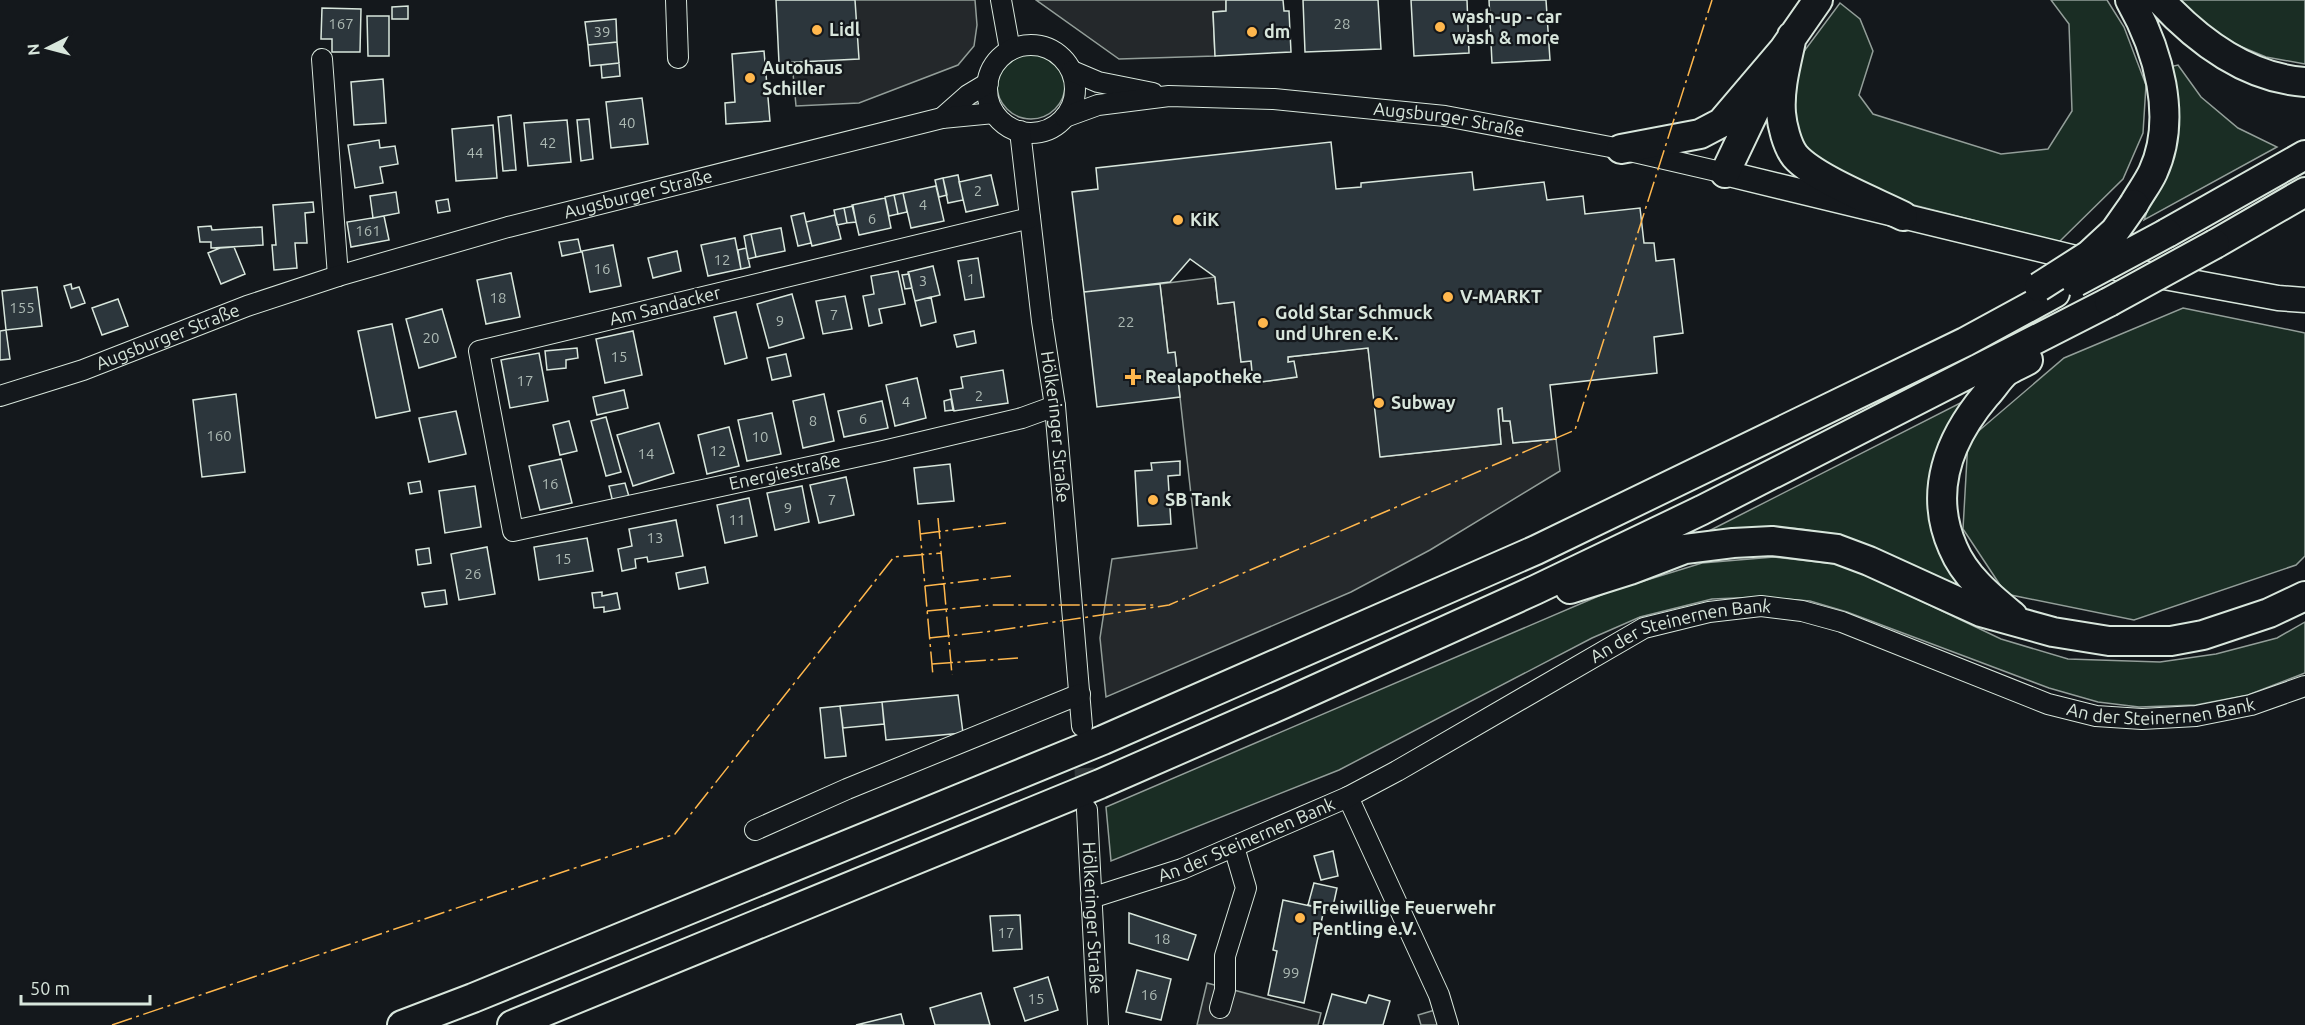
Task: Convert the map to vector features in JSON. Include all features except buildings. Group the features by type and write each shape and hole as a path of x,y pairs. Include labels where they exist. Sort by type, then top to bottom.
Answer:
{"highway":[{"path":"1621,149 1700,134 1721,123 1791,38 1818,0"},
{"path":"402,1025 473,999 1124,730 1536,550 1965,342 2047,290 2090,255 2115,231 2153,171 2164,130 2162,92 2154,55 2144,25 2130,0"},
{"path":"2160,0 2202,39 2229,58 2262,72 2291,81 2305,82"},
{"path":"1725,173 1791,38"},
{"path":"1791,38 1782,90 1781,113 1786,135 1794,154 1810,169 1903,216"},
{"path":"2047,290 2167,233 2305,155"},
{"path":"512,1025 1100,784 1293,700 1535,590 1702,510 2100,306 2305,192"},
{"path":"2019,622 1987,595 1964,568 1953,550 1947,533 1944,513 1943,474 1947,459 1964,424 2006,372 2076,335 2100,306"},
{"path":"1535,590 1565,591 1686,549 1772,541 1837,549 1869,561 1981,612 2084,639 2141,643 2171,641 2233,626 2269,613 2305,596"}],"main road":[{"path":"1725,173 2121,269 2278,298 2305,300"}],"street":[{"path":"676,0 678,58"},
{"path":"1001,0 1010,50"},
{"path":"1024,45 1039,45 1053,50 1064,59 1072,72 1075,95 1065,117 1045,131 1033,133 1010,128 994,113 987,94 988,83 999,58 1010,50 1024,45"},
{"path":"322,59 338,276"},
{"name":"Augsburger Straße","path":"1072,72 1098,82 1169,96"},
{"name":"Augsburger Straße","path":"942,118 968,95 988,83"},
{"name":"Augsburger Straße","path":"1065,117 1098,105 1169,96 1274,99 1445,116 1621,149 1725,173"},
{"name":"Augsburger Straße","path":"0,396 83,370 247,306 338,276 508,227 942,118 994,113"},
{"name":"Hölkeringer Straße","path":"1020,131 1042,321 1055,406 1082,726"},
{"name":"Am Sandacker","path":"513,531 479,351 1030,218"},
{"name":"Energiestraße","path":"513,531 883,451 1022,418 1055,406"},
{"name":"An der Steinernen Bank","path":"1091,898 1182,868 1348,797 1644,628 1676,618 1737,607 1761,606 1802,611 1842,622 2048,704 2096,716 2142,719 2196,716 2251,705 2305,686"},
{"path":"755,830 1080,694"},
{"path":"1348,797 1439,995 1448,1025"},
{"name":"Hölkeringer Straße","path":"1087,810 1098,1025"},
{"path":"1220,1008 1225,990 1226,956 1246,888 1234,847"}],"green space":[{"path":"2051,0 2107,0 2124,27 2146,85 2143,133 2123,179 2059,242 1890,199 1810,160 1789,114 1799,58 1840,3 1860,19 1873,51 1859,95 1873,114 2001,154 2048,149 2072,111 2069,24"},
{"path":"2174,0 2305,0 2305,64 2266,57 2225,40"},
{"path":"1031,51 1044,54 1055,61 1062,72 1065,85 1062,98 1055,109 1044,116 1031,119 1018,116 1007,109 1000,98 997,85 1000,72 1007,61 1018,54"},
{"path":"2178,65 2201,97 2238,128 2277,147 2144,220 2162,171 2169,67"},
{"path":"2183,308 2305,333 2305,556 2296,565 2134,620 2006,594 1963,529 1968,440 2064,358"},
{"path":"1972,397 1938,460 1978,599 1885,554 1836,536 1786,528 1763,528 1695,538"},
{"path":"1774,557 1836,564 1875,579 2001,639 2068,659 2160,662 2216,654 2277,638 2305,622 2305,673 2248,695 2196,705 2139,707 2098,702 2049,688 1847,612 1810,601 1761,597 1712,599 1640,617 1592,638 1339,770 1111,861 1106,807 1608,592 1702,563"}],"shaded area":[{"name":"Lidl","path":"842,0 975,0 977,25 974,46 958,65 859,103 796,106 792,62"},
{"path":"1036,0 1226,0 1226,11 1213,12 1215,56 1119,59"},
{"path":"1215,277 1218,304 1234,302 1241,362 1251,361 1254,383 1296,377 1294,362 1288,362 1288,357 1368,348 1381,457 1501,444 1498,409 1502,408 1503,421 1510,421 1513,443 1556,439 1560,471 1430,550 1351,592 1106,697 1100,638 1112,559 1197,548 1175,353 1168,353 1160,284"},
{"path":"1207,983 1321,1013 1318,1025 1197,1025"},
{"path":"1435,1010 1439,1025 1421,1025 1418,1015"}],"tunnel":[{"path":"1083,738 1086,801"}],"power":[{"path":"929,638 1169,605 1575,430 1712,0"},
{"path":"938,518 952,675"},
{"path":"919,520 933,676"},
{"path":"920,534 1006,523"},
{"path":"112,1025 675,834 894,557 941,553"},
{"path":"925,586 1011,576"},
{"path":"927,611 992,605 1154,605"},
{"path":"932,664 1018,658"}],"place":[{"name":"wash-up - car wash & more","path":"1440,27"},
{"name":"Lidl","path":"817,30"},
{"name":"dm","path":"1252,32"},
{"name":"Autohaus Schiller","path":"750,78"},
{"name":"KiK","path":"1178,220"},
{"name":"V-MARKT","path":"1448,297"},
{"name":"Gold Star Schmuck und Uhren e.K.","path":"1263,323"},
{"name":"Realapotheke","path":"1133,377"},
{"name":"Subway","path":"1379,403"},
{"name":"SB Tank","path":"1153,500"},
{"name":"Freiwillige Feuerwehr Pentling e.V.","path":"1300,918"}]}
